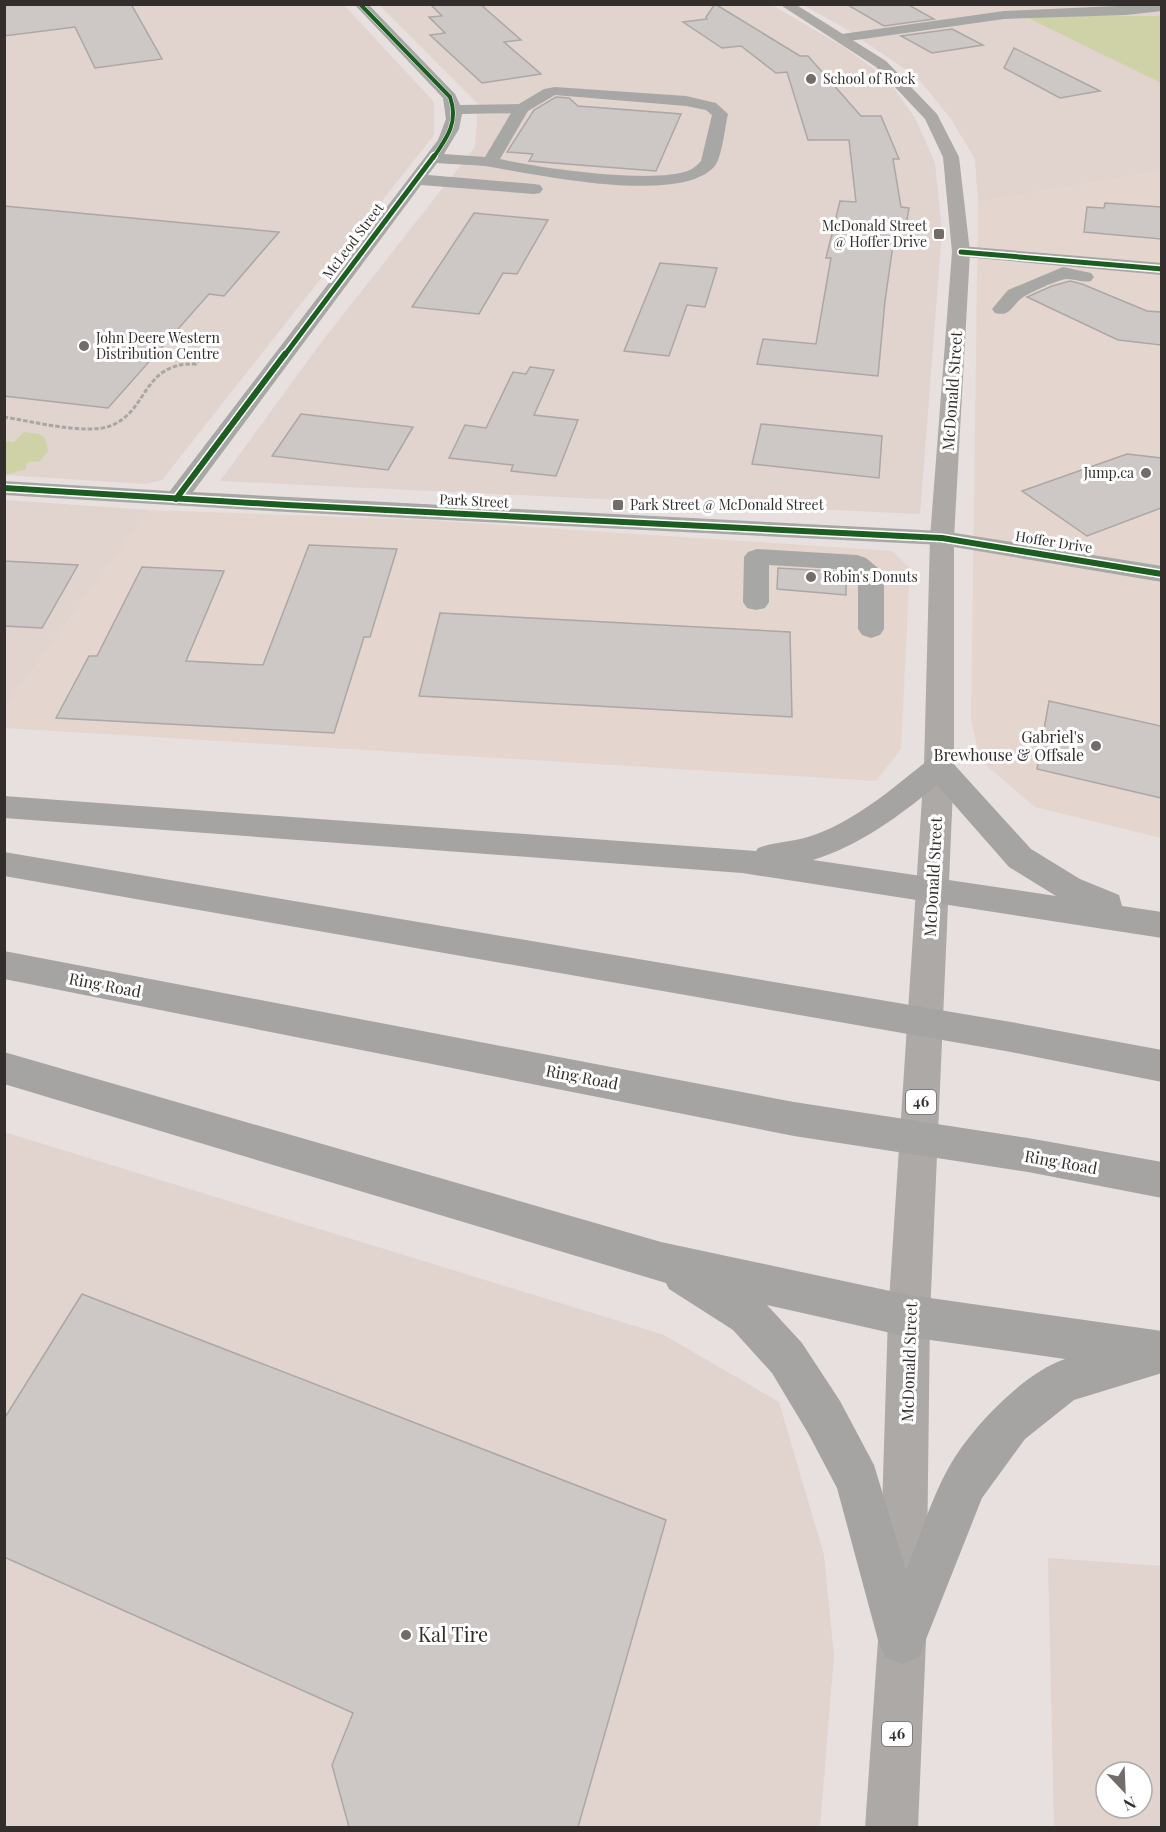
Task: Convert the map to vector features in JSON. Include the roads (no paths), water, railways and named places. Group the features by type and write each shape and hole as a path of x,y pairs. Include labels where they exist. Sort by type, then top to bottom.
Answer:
{"highway":[{"path":"742,861 814,848 853,830 889,808 939,767 1020,858 1069,888 1153,923"},
{"path":"4,807 742,861 1153,923"},
{"path":"4,864 796,1002 1011,1037 1161,1066"},
{"name":"Ring Road","path":"4,966 794,1119 1028,1155 1161,1180"},
{"path":"4,1068 661,1262 909,1316 1161,1352"},
{"path":"661,1262 748,1315 787,1358 824,1417 858,1481 902,1640"},
{"path":"902,1640 965,1483 1009,1424 1062,1382 1161,1352"}],"main road":[{"name":"McDonald Street","path":"785,4 881,64 932,117 951,158 961,252 942,538 939,767 909,1316 902,1640 891,1827"}],"street":[{"path":"360,4 450,97 455,110 522,108"},
{"path":"842,38 1004,15 1126,11 1161,7"},
{"path":"534,83 544,82 556,91"},
{"path":"432,158 490,162 518,169 660,180 694,174 709,163 720,114 711,106 686,101 549,92 522,108 490,162"},
{"name":"McLeod Street","path":"176,499 445,141 453,126 455,110"},
{"path":"416,179 567,192"},
{"path":"961,252 1161,268"},
{"path":"1002,309 1015,294 1064,273 1112,283"},
{"name":"Park Street","path":"4,488 176,499 942,538"},
{"name":"Hoffer Drive","path":"942,538 1161,573"},
{"path":"756,602 757,557 856,563 871,573 871,629"}],"place":[{"name":"School of Rock","path":"811,79"},
{"name":"McDonald Street @ Hoffer Drive","path":"939,234"},
{"name":"John Deere Western Distribution Centre","path":"84,346"},
{"name":"Jump.ca","path":"1146,473"},
{"name":"Park Street @ McDonald Street","path":"618,505"},
{"name":"Robin's Donuts","path":"811,577"},
{"name":"Gabriel's Brewhouse & Offsale","path":"1096,746"},
{"name":"Kal Tire","path":"406,1635"}]}
